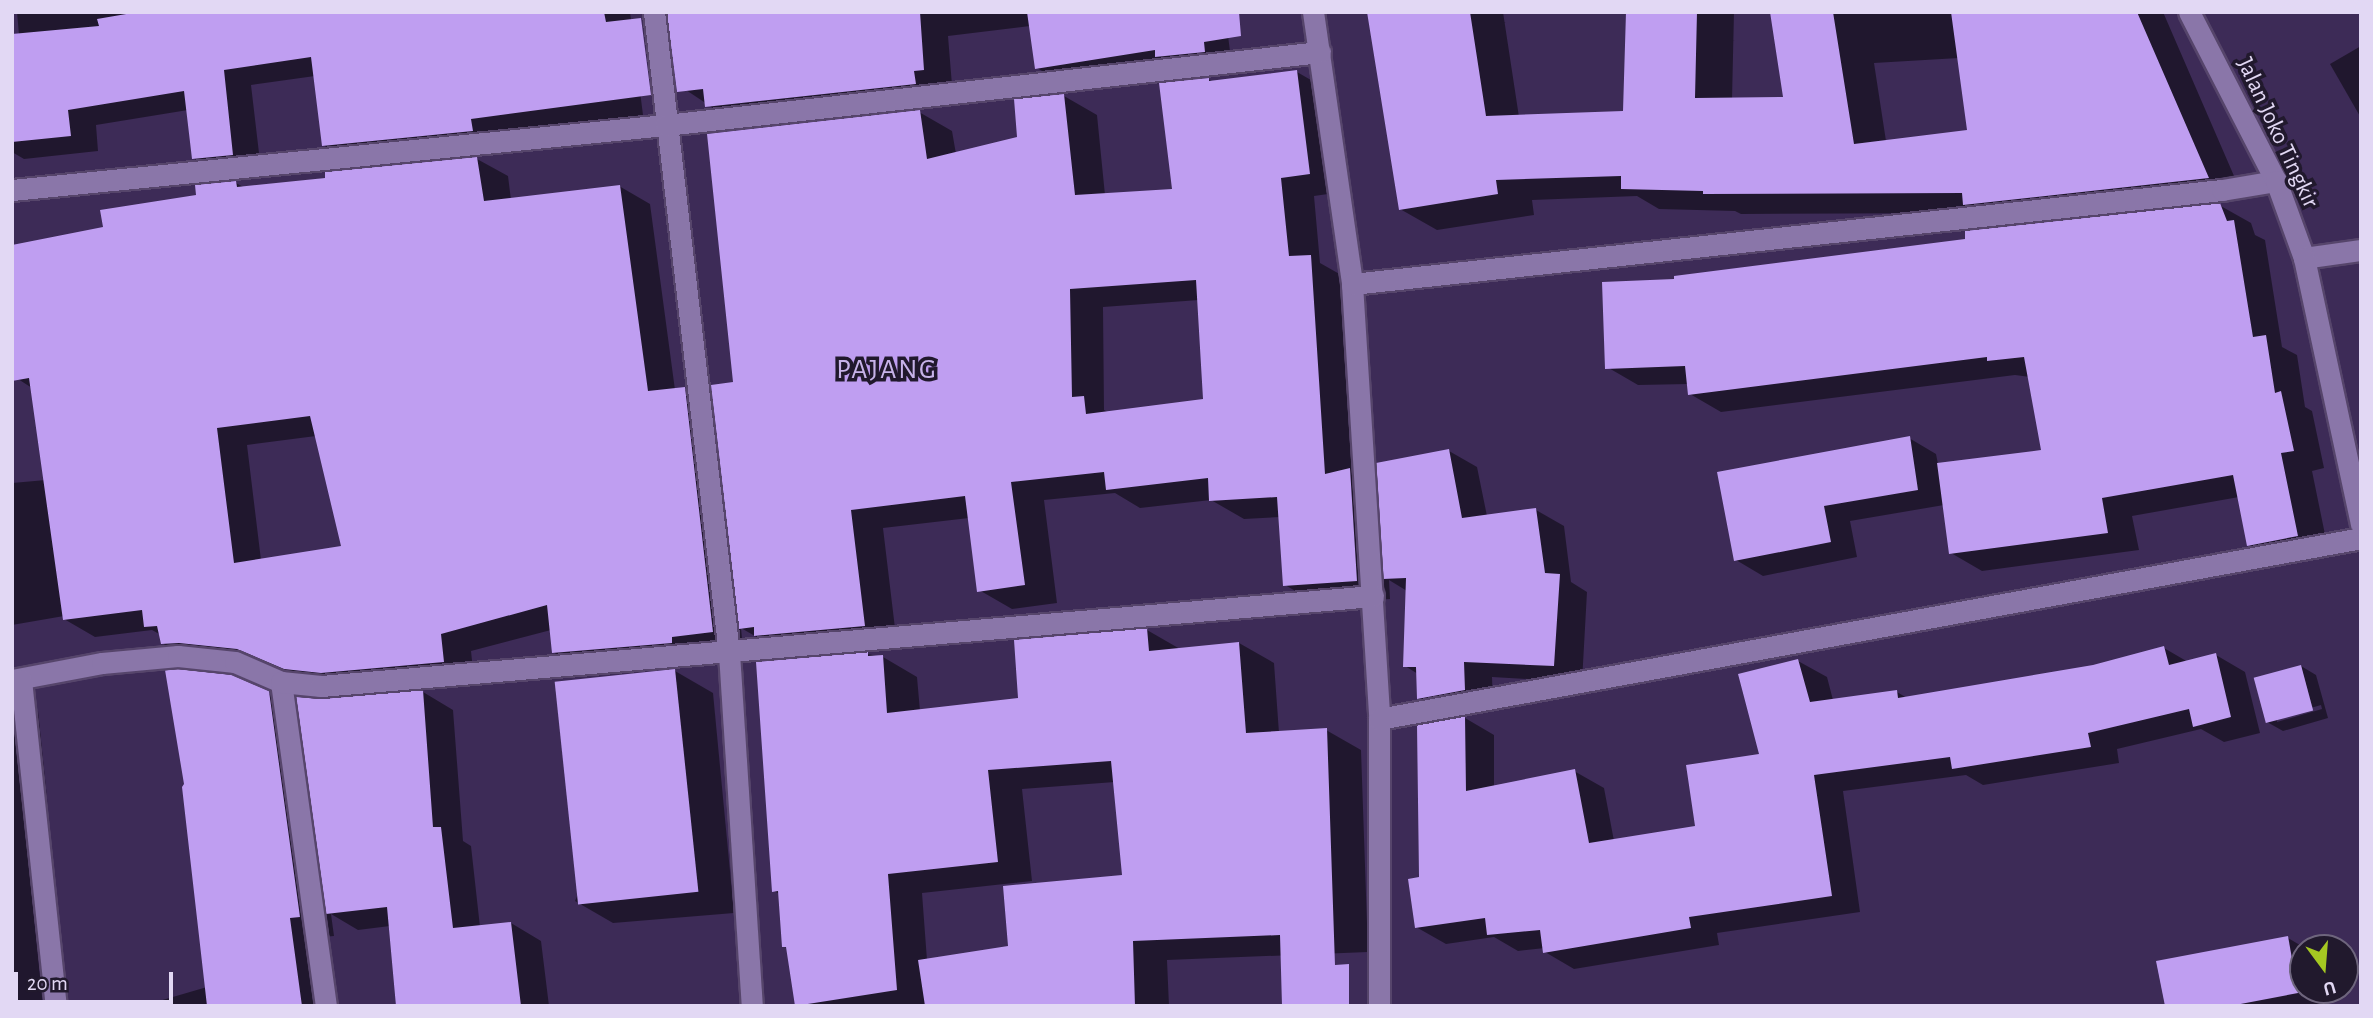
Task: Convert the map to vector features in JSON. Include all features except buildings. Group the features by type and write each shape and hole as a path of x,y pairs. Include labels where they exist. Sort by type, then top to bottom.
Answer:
{"street":[{"path":"654,12 729,653 752,1006"},
{"path":"1313,12 1352,284 1373,596 1379,719 1379,1006"},
{"name":"Jalan Joko Tingkir","path":"2189,12 2276,181 2304,258 2361,525"},
{"path":"12,190 666,125 1320,52"},
{"path":"1352,284 2209,191 2276,181"},
{"path":"2304,258 2361,250"},
{"path":"1379,719 2361,538"},
{"path":"56,1006 16,680 102,663 178,656 235,662 281,682 321,686 1373,596"},
{"path":"281,682 326,1006"}],"district":[{"name":"PAJANG","path":"887,370"}]}
